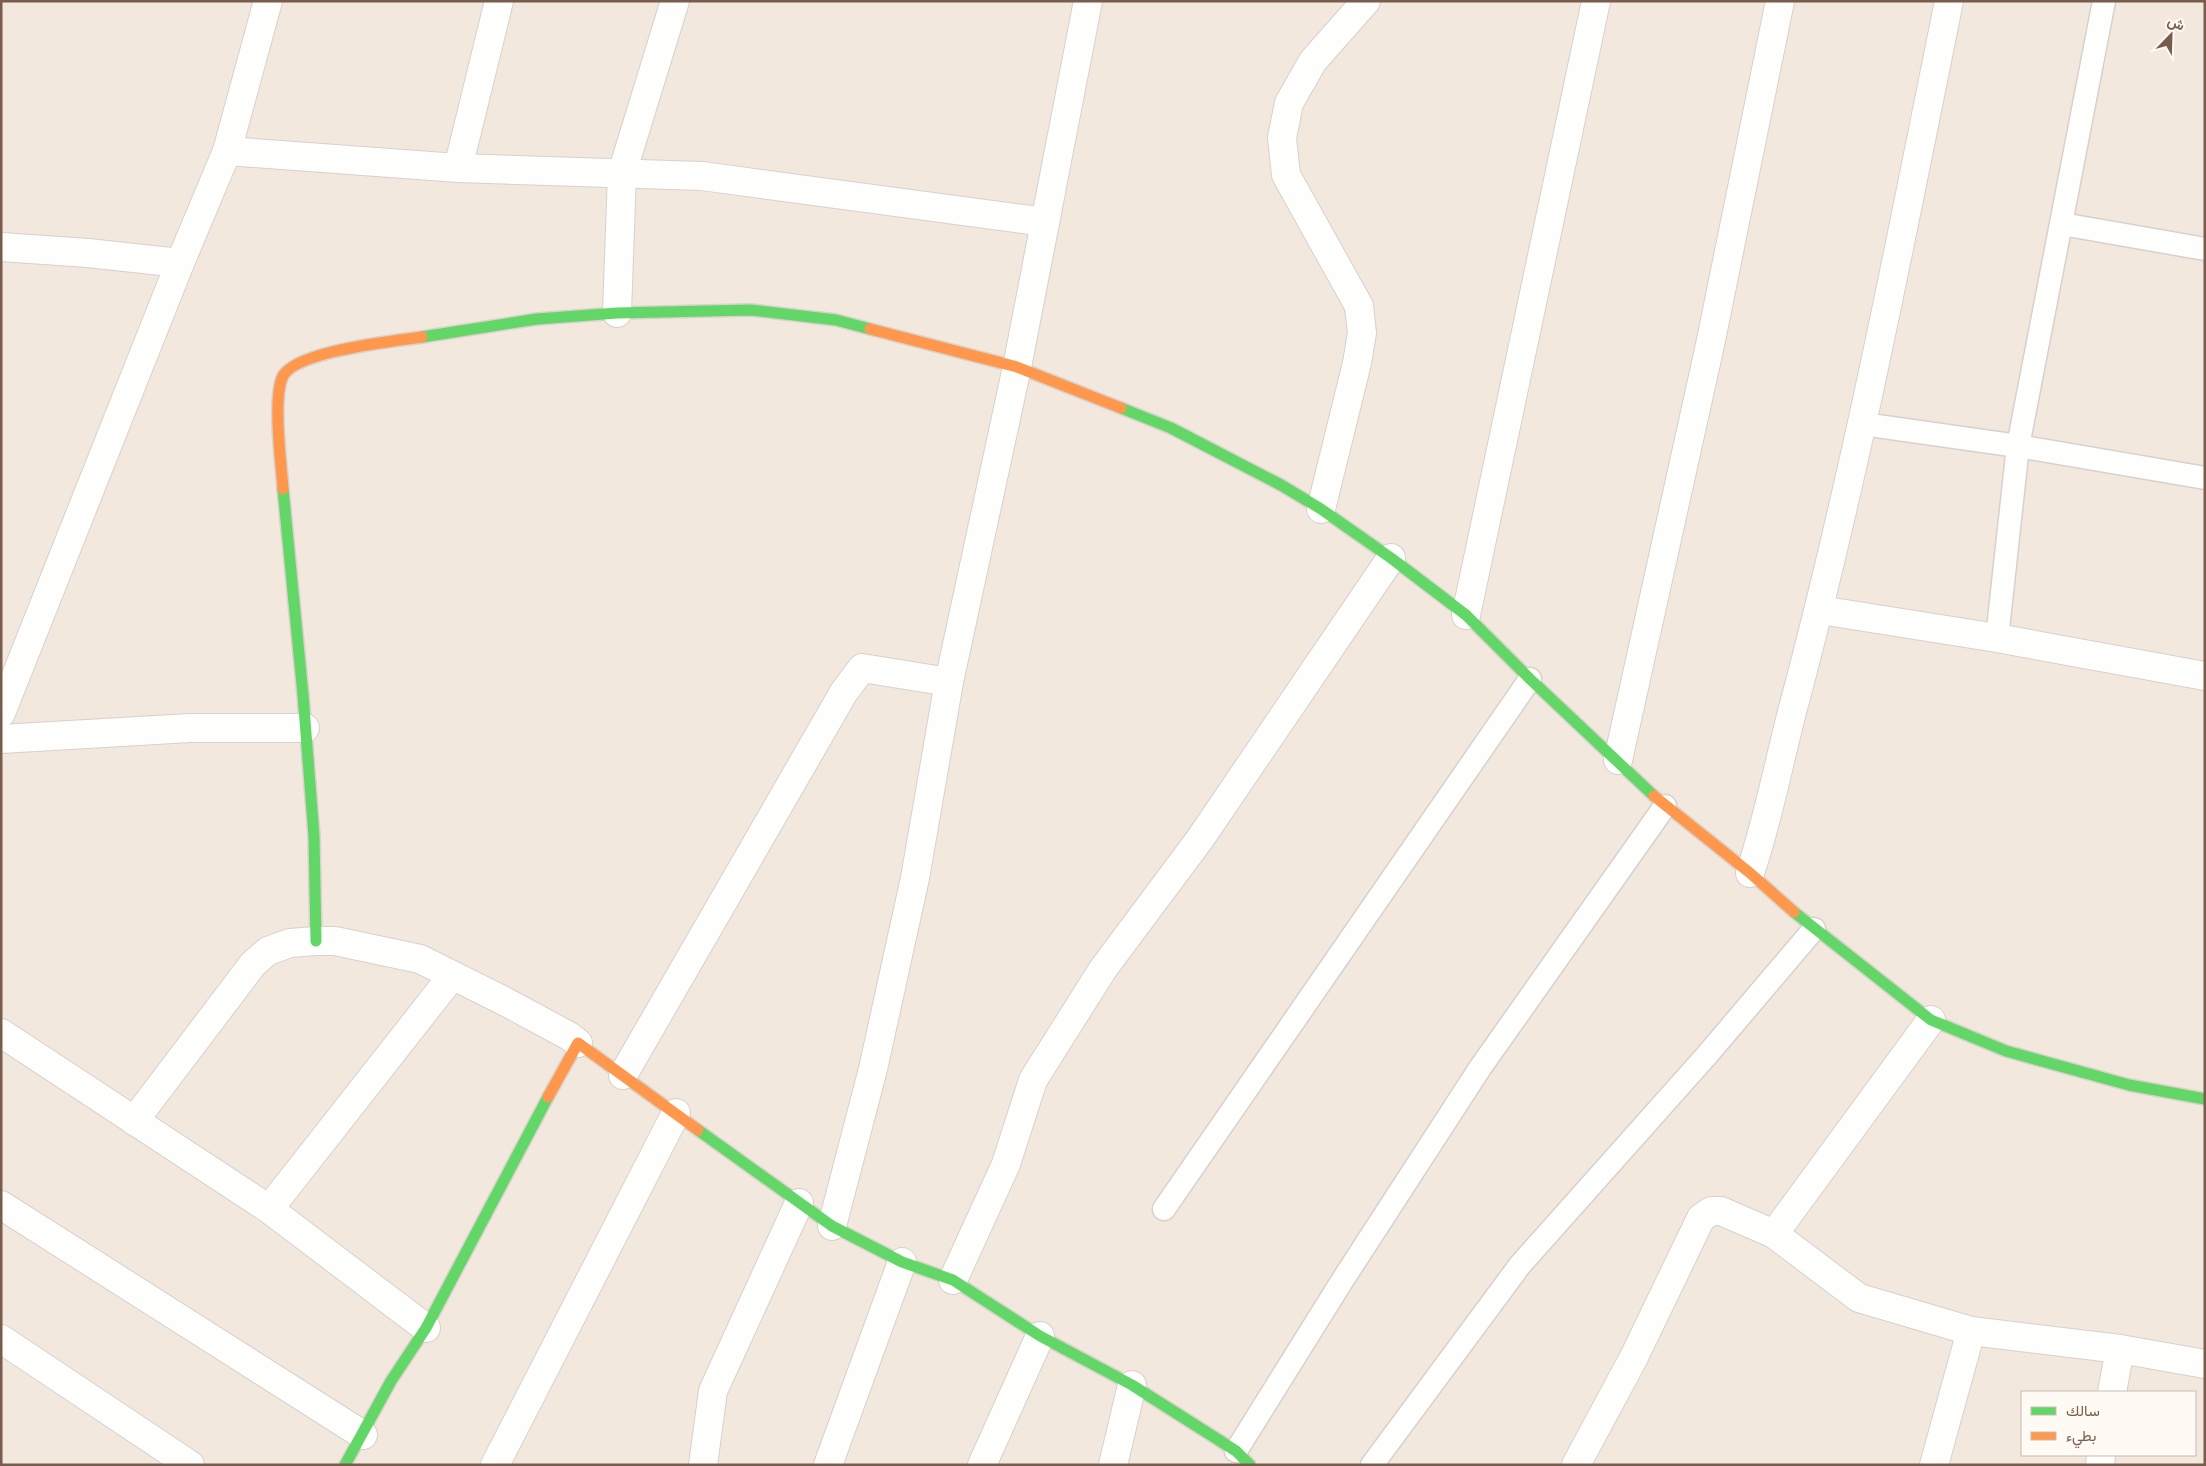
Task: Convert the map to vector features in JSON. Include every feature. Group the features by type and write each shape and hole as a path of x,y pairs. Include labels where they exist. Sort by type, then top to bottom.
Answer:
{"street":[{"path":"1,713 180,263 227,151 268,1"},
{"path":"458,168 499,1"},
{"path":"617,313 622,173 675,1"},
{"path":"832,1226 873,1069 915,878 949,682 1017,367 1088,1"},
{"path":"1321,509 1357,363 1362,333 1359,306 1286,174 1282,138 1288,103 1313,61 1366,1"},
{"path":"1466,615 1596,1"},
{"path":"1618,760 1710,345 1780,1"},
{"path":"1750,873 1765,828 1786,733 1820,610 1863,424 1949,1"},
{"path":"227,151 458,168 702,176 1045,222"},
{"path":"1,247 88,253 180,263"},
{"path":"316,941 314,836 306,728 284,507 278,400 282,377 288,369 304,359 360,346 537,319 617,313 751,310 836,320 1017,367 1171,428 1281,485 1321,509 1392,558 1466,615 1530,679 1665,806 1750,873 1814,929 1930,1020 2006,1050 2063,1067 2128,1085 2205,1098"},
{"path":"953,1280 1006,1164 1033,1080 1103,968 1200,840 1392,558"},
{"path":"1820,610 1997,638 2205,676"},
{"path":"624,1075 840,700 862,668 949,682"},
{"path":"1,739 190,728 306,728"},
{"path":"134,1121 253,964 268,951 290,943 335,941 420,959 569,1036 832,1226 902,1262 953,1280 1040,1336 1132,1385 1243,1458"},
{"path":"269,1209 452,976"},
{"path":"1774,1234 1930,1020"},
{"path":"1,1033 269,1209 426,1328"},
{"path":"345,1465 391,1381 426,1328 578,1043"},
{"path":"495,1465 676,1113"},
{"path":"703,1465 713,1391 799,1203"},
{"path":"1,1205 363,1435"},
{"path":"1576,1465 1633,1359 1701,1218 1711,1212 1721,1211 1774,1234 1859,1298 1971,1331 2120,1349 2205,1364"},
{"path":"828,1465 902,1262"},
{"path":"1934,1465 1971,1331"},
{"path":"982,1465 1040,1336"},
{"path":"1,1339 190,1465"},
{"path":"2112,1391 2120,1349"},
{"path":"1112,1465 1132,1385"}],"lane":[{"path":"1997,638 2018,446 2104,1"},
{"path":"2062,224 2205,249"},
{"path":"1863,424 2018,446 2205,478"},
{"path":"1164,1209 1530,679"},
{"path":"1243,1458 1342,1281 1480,1068 1665,806"},
{"path":"1372,1465 1520,1265 1707,1055 1814,929"}],"shaded area":[{"path":"1,1 2205,1 2205,1465 1,1465"}],"traffic: fast":[{"path":"422,337 537,319 617,313 751,310 836,320 870,329"},
{"path":"1121,408 1171,428 1281,485 1321,509 1391,558 1466,615 1530,679 1654,796"},
{"path":"283,489 303,695 314,836 316,941"},
{"path":"1794,912 1931,1020 2006,1051 2129,1085 2205,1099"},
{"path":"345,1465 391,1381 426,1328 548,1097"},
{"path":"698,1130 832,1226 902,1262 953,1280 1040,1336 1132,1385 1236,1451 1250,1465"}],"traffic: slow":[{"path":"870,329 1017,367 1121,408"},
{"path":"283,489 278,432 278,401 282,378 290,369 304,361 324,354 422,337"},
{"path":"1654,796 1750,873 1794,912"},
{"path":"548,1097 578,1043 698,1130"}]}
